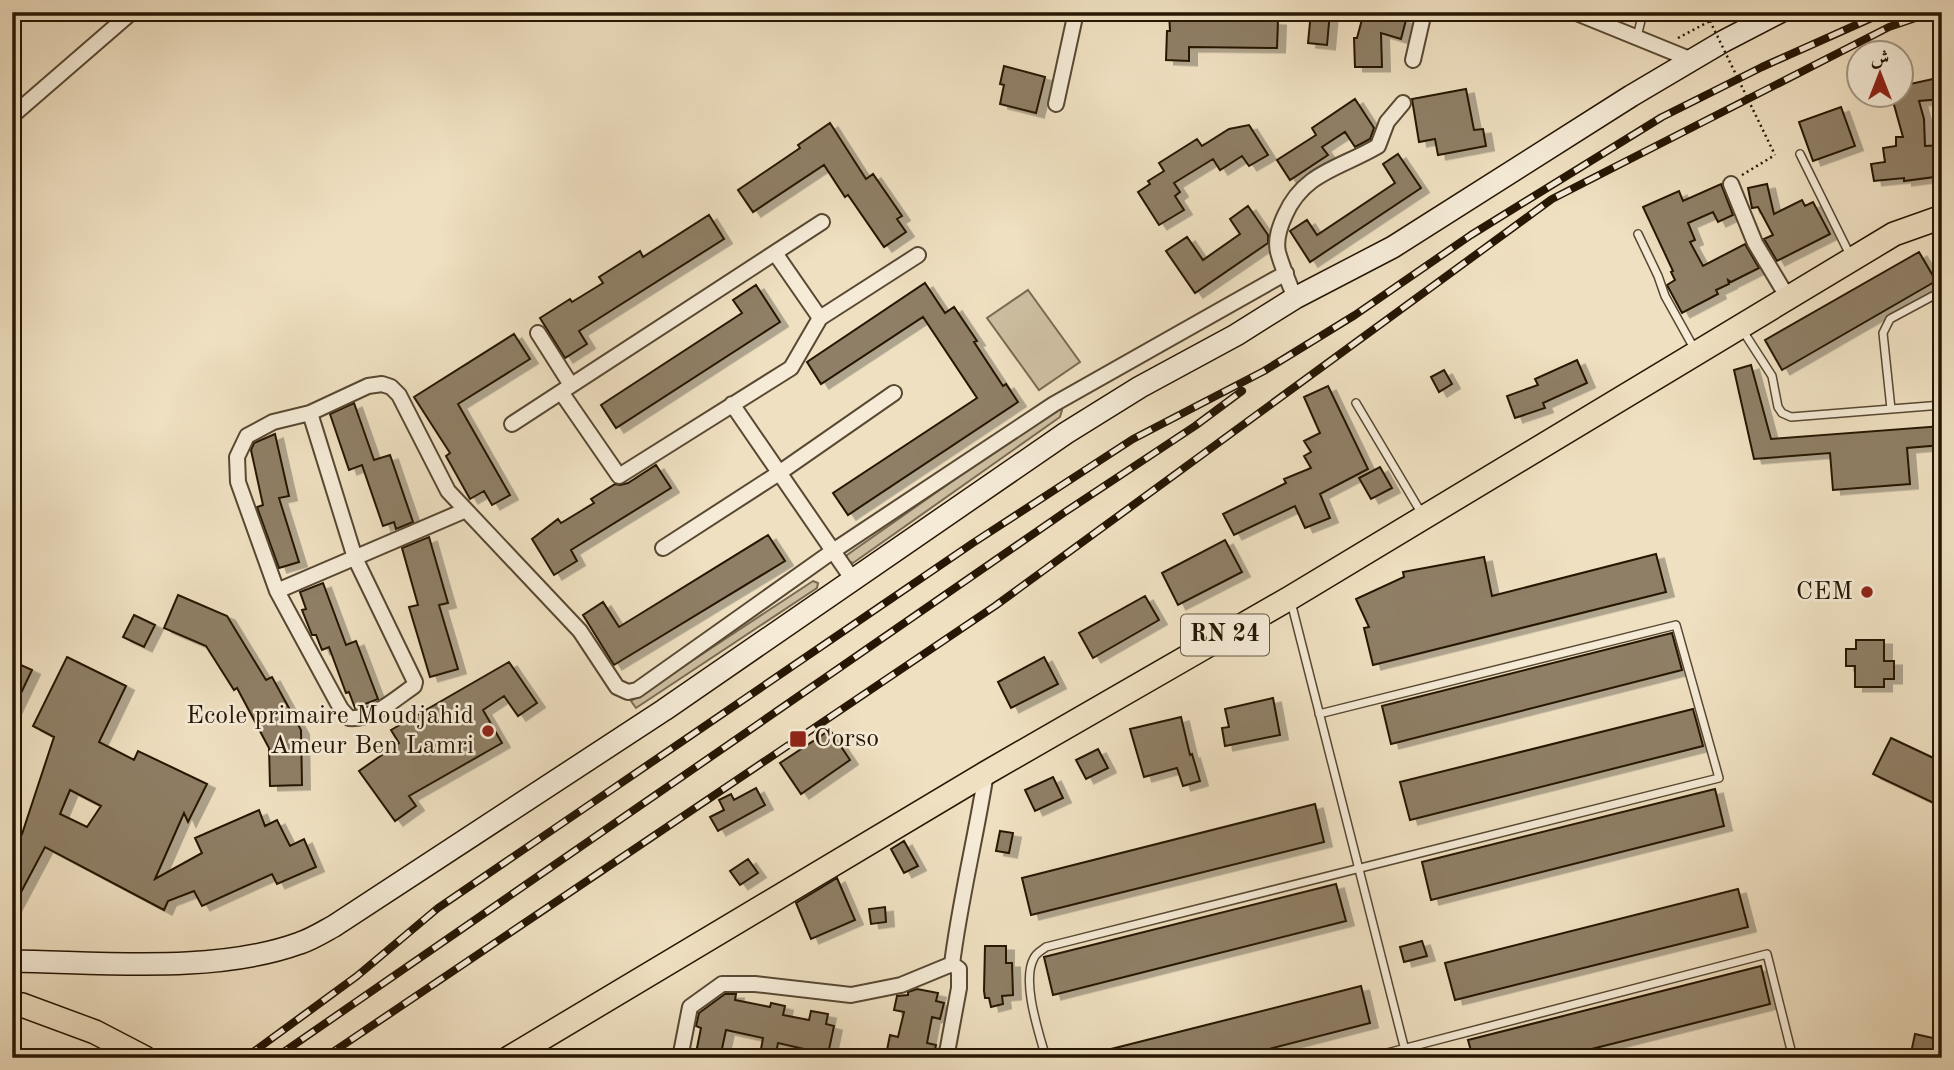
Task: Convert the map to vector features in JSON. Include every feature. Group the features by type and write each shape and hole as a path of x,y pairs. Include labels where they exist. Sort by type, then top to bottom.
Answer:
{"main road":[{"name":"RN 24","path":"509,1058 986,773 1290,598 1894,234 1942,217"},
{"path":"12,1004 32,1008 95,1032 145,1058"}],"street":[{"path":"12,116 132,12"},
{"path":"1056,104 1076,12"},
{"path":"1413,60 1424,12"},
{"path":"1574,12 1692,60"},
{"path":"12,961 225,960 302,943 334,926 664,710 1066,433 1295,298 1393,247 1692,60 1780,12"},
{"path":"1295,298 1278,252 1277,240 1281,223 1293,197 1320,174 1378,146 1387,122 1403,103"},
{"path":"1731,184 1755,243 1788,298"},
{"path":"512,424 822,222"},
{"path":"775,253 820,318"},
{"path":"538,333 566,389 619,476 791,368 820,318 918,255"},
{"path":"310,413 355,558 415,682 414,686 372,715 358,719 349,718 341,709 277,591 238,482 237,457 247,436 273,422 310,413 368,386 382,384 391,387 399,396 448,491 580,631 617,687 628,692 637,690 833,551 1054,404 1286,273"},
{"path":"663,548 894,393"},
{"path":"732,404 853,580"},
{"path":"277,591 466,510"},
{"path":"952,964 986,773"},
{"path":"680,1058 690,1007 722,984 755,984 851,995 901,985 952,964"},
{"path":"946,1058 960,988 960,969 952,964"},
{"path":"532,1058 556,1031"}],"lane":[{"path":"1637,38 1643,12"},
{"path":"1800,154 1852,260"},
{"path":"1639,234 1665,296 1697,353"},
{"path":"1891,409 1883,333 1885,326 1890,319 1942,290"},
{"path":"1741,327 1772,376 1778,407 1782,413 1791,417 1942,405"},
{"path":"1356,403 1424,517"},
{"path":"1290,598 1407,1058"},
{"path":"1046,1058 1029,976 1034,956 1046,947 1719,779 1676,625 1319,714"},
{"path":"1368,1058 1767,954 1793,1058"}],"path":[{"path":"1685,34 1710,21 1775,155 1753,166"}],"shaded area":[{"path":"1028,290 1080,362 1039,390 987,318"},
{"path":"1055,409 1062,410 1060,417 853,563 847,561 847,555"},
{"path":"813,581 818,583 817,588 636,708 631,701"}],"building":[{"path":"1169,12 1234,12 1234,19 1278,21 1277,48 1189,47 1189,61 1166,60 1167,31 1170,31"},
{"path":"1311,12 1330,12 1327,45 1308,43"},
{"path":"1364,12 1377,12 1406,20 1401,39 1381,33 1382,67 1355,67 1354,38 1357,38"},
{"path":"1004,66 1045,77 1036,113 1000,104"},
{"path":"1942,77 1942,99 1919,101 1924,119 1925,146 1942,145 1942,176 1904,181 1904,178 1874,181 1871,164 1885,162 1883,148 1896,146 1896,137 1903,137 1895,108 1916,108 1916,83"},
{"path":"1466,89 1474,130 1483,129 1486,146 1438,155 1435,139 1419,142 1412,99"},
{"path":"1355,99 1374,128 1370,139 1355,147 1345,132 1322,147 1328,155 1290,180 1277,160 1316,135 1312,128"},
{"path":"1841,107 1855,146 1813,161 1799,122"},
{"path":"830,123 866,179 873,174 902,216 897,219 906,232 884,247 824,165 753,212 738,190 800,148 798,145"},
{"path":"1249,125 1268,155 1249,166 1242,156 1220,170 1213,159 1174,183 1180,192 1175,196 1184,210 1159,225 1138,192 1150,184 1148,181 1164,171 1159,163 1197,139 1202,146 1229,129"},
{"path":"1398,154 1421,188 1310,262 1290,231 1307,220 1317,235 1395,183 1383,164"},
{"path":"1721,184 1733,215 1718,222 1713,212 1688,223 1695,240 1690,242 1703,266 1745,244 1759,268 1731,282 1728,280 1729,284 1716,290 1718,294 1682,313 1667,285 1675,280 1671,272 1673,271 1643,207 1679,191 1683,201"},
{"path":"1767,184 1774,214 1802,200 1805,206 1813,202 1830,234 1777,261 1764,239 1773,235 1758,207 1752,208 1748,188"},
{"path":"1248,206 1268,235 1268,243 1195,293 1166,251 1187,237 1203,260 1240,234 1230,219"},
{"path":"709,215 724,239 579,331 587,344 565,358 540,318 603,283 599,277 640,251 643,257"},
{"path":"1919,252 1936,281 1782,370 1765,340"},
{"path":"925,283 945,313 954,307 1003,386 1006,384 1018,402 848,515 833,493 977,398 923,317 821,384 807,362"},
{"path":"756,285 780,322 616,428 601,405 742,313 733,300"},
{"path":"514,334 530,359 458,404 510,495 492,505 484,491 470,499 446,456 450,453 414,397"},
{"path":"1577,360 1587,383 1543,403 1545,408 1515,418 1507,396 1538,385 1535,379"},
{"path":"1751,365 1771,439 1942,426 1942,445 1907,448 1910,484 1833,490 1830,453 1754,459 1734,370"},
{"path":"1444,370 1452,384 1439,392 1431,377"},
{"path":"1328,386 1368,469 1320,494 1330,518 1305,528 1295,506 1234,535 1223,514 1286,483 1284,479 1311,468 1304,456 1311,452 1304,441 1320,433 1304,397"},
{"path":"354,403 374,460 390,455 413,522 396,529 394,522 383,526 362,465 349,470 330,414"},
{"path":"275,434 289,496 279,498 299,562 279,568 257,507 263,505 251,450 254,443"},
{"path":"656,465 671,488 571,550 577,561 554,575 532,539 558,519 561,523 594,503 591,499 615,484 628,483"},
{"path":"1380,467 1392,488 1371,499 1359,478"},
{"path":"768,535 785,561 614,665 583,615 603,602 619,627"},
{"path":"429,537 448,603 439,605 458,669 430,677 409,607 418,605 402,548"},
{"path":"1225,540 1242,572 1178,605 1162,573"},
{"path":"1656,554 1666,592 1373,665 1364,628 1369,627 1356,599 1404,577 1403,572 1484,557 1492,596"},
{"path":"323,583 346,645 356,641 378,699 355,708 349,692 346,693 329,647 322,650 316,635 312,635 302,610 306,609 300,592"},
{"path":"178,595 227,616 266,680 272,677 301,730 302,785 270,786 269,748 237,688 234,690 206,646 164,628"},
{"path":"1145,596 1159,620 1093,658 1079,633"},
{"path":"134,615 155,625 144,647 123,637"},
{"path":"1672,633 1682,670 1391,744 1382,706"},
{"path":"1856,640 1884,640 1884,661 1894,661 1894,679 1884,679 1884,687 1855,687 1855,666 1846,666 1846,649 1856,649"},
{"path":"67,657 126,686 99,742 134,760 138,751 207,784 188,822 184,813 155,879 202,853 195,838 259,810 265,826 277,820 290,846 304,839 316,867 277,884 272,874 202,906 194,891 168,901 164,910 45,847 12,909 12,829 22,834 54,737 33,726","holes":["70,790 101,806 87,827 60,814"]},
{"path":"1044,657 1058,684 1011,708 998,682"},
{"path":"12,661 32,670 12,712"},
{"path":"509,662 537,703 518,716 504,696 483,710 502,743 409,796 416,806 395,821 359,771 399,743 391,730"},
{"path":"1273,698 1280,735 1225,746 1222,728 1229,727 1225,709"},
{"path":"1693,709 1703,746 1410,820 1400,782"},
{"path":"1181,717 1190,755 1192,754 1200,781 1183,786 1177,768 1144,777 1130,729"},
{"path":"830,730 850,760 801,794 780,763"},
{"path":"1891,738 1942,762 1942,807 1873,774"},
{"path":"1098,749 1108,768 1086,779 1076,760"},
{"path":"1053,777 1063,798 1035,811 1025,790"},
{"path":"756,788 765,805 718,831 710,817 724,810 719,800 731,794 734,800"},
{"path":"1715,789 1724,826 1431,900 1422,862"},
{"path":"1315,804 1324,842 1031,915 1022,878"},
{"path":"1000,831 1013,833 1009,853 996,851"},
{"path":"904,841 918,866 904,873 891,849"},
{"path":"748,859 758,873 740,885 730,871"},
{"path":"837,878 855,920 811,939 796,903"},
{"path":"1336,884 1346,921 1053,995 1044,957"},
{"path":"1738,889 1748,927 1455,1000 1445,963"},
{"path":"885,907 886,922 871,924 869,909"},
{"path":"1422,941 1427,956 1404,962 1400,947"},
{"path":"985,946 1006,946 1006,963 1012,963 1013,995 1002,996 1003,1004 991,1007 984,991"},
{"path":"1761,966 1770,1004 1556,1058 1473,1058 1468,1040"},
{"path":"1361,986 1370,1023 1234,1058 1096,1058 1095,1053"},
{"path":"917,989 938,993 936,1001 944,1003 940,1019 932,1017 927,1043 936,1045 933,1058 894,1058 896,1052 887,1050 890,1035 898,1037 904,1012 894,1010 897,996 908,995 908,992"},
{"path":"725,994 736,994 735,1000 770,1007 771,1003 785,1006 783,1015 809,1020 811,1011 828,1014 826,1024 834,1026 828,1054 820,1052 818,1058 802,1058 804,1049 778,1043 776,1053 761,1049 763,1038 726,1030 720,1058 695,1058 701,1028 696,1026 699,1013"},
{"path":"1915,1034 1942,1040 1942,1058 1910,1058"}],"railway":[{"path":"245,1058 357,976 438,908 973,543 1133,439 1264,371 1355,315 1471,235 1662,117 1762,67 1885,12"},
{"path":"324,1058 995,606 1552,199 1889,27 1933,12"},
{"path":"275,1058 1065,512 1195,426 1242,391"}],"place":[{"name":"CEM","path":"1867,592"},
{"name":"Ecole primaire Moudjahid Ameur Ben Lamri","path":"488,731"},
{"name":"Corso","path":"798,739"}]}
